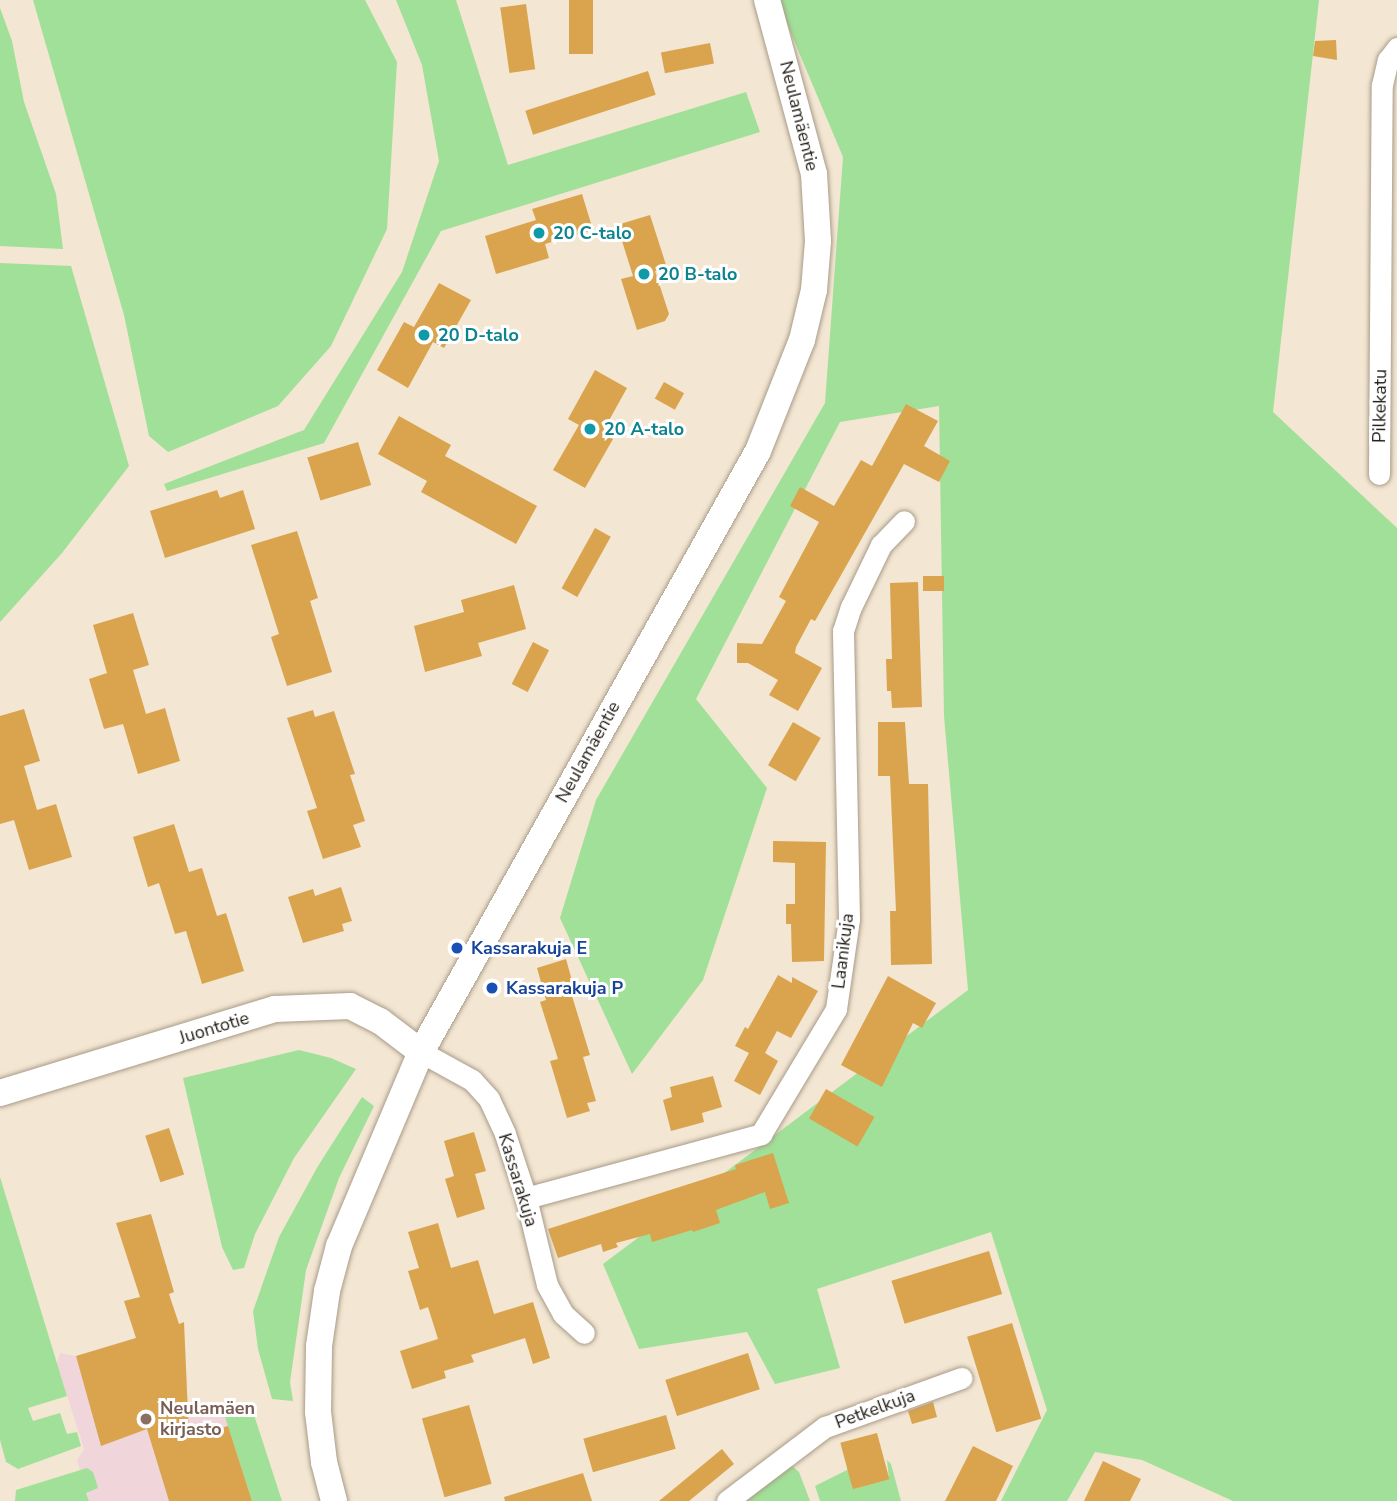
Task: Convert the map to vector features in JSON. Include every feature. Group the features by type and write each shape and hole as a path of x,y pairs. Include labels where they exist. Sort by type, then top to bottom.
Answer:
{"street":[{"name":"Neulamäentie","path":"334,1501 324,1462 318,1412 319,1346 327,1291 339,1246 421,1052 758,451 794,363 814,290 817,241 814,174 767,0"},
{"name":"Pilkekatu","path":"1379,474 1382,85 1388,60 1397,48"},
{"name":"Laanikuja","path":"526,1198 761,1134 836,1009 849,919 843,631 851,607 881,545 904,521"},
{"name":"Juontotie","path":"0,1093 275,1009 350,1006 380,1021 421,1052"},
{"name":"Kassarakuja","path":"421,1052 472,1080 489,1099 505,1134 526,1198 547,1286 562,1314 584,1333"},
{"name":"Petkelkuja","path":"727,1501 825,1427 961,1378"}],"shaded area":[{"path":"136,1338 185,1343 188,1414 225,1417 252,1501 89,1501 77,1460 84,1449 57,1364 60,1353 76,1356"}],"green space":[{"path":"33,0 365,0 397,62 387,229 331,346 278,406 168,452 149,436 124,315"},
{"path":"396,0 456,0 508,165 746,92 760,132 441,231 324,443 167,491 164,484 304,430 402,272 439,161 422,65"},
{"path":"777,0 1319,0 1273,412 1397,528 1397,1501 1233,1501 1142,1460 1095,1452 1067,1501 1001,1501 1047,1410 991,1232 817,1289 840,1368 775,1384 747,1332 639,1349 603,1264 968,990 944,716 939,406 840,422 696,699 767,788 703,980 632,1074 560,918 596,800 825,403 843,157"},
{"path":"0,8 12,41 24,102 56,194 63,249 0,246"},
{"path":"0,263 71,266 129,466 62,553 0,622"},
{"path":"299,1050 331,1058 356,1069 294,1158 255,1234 244,1268 233,1270 222,1247 183,1078"},
{"path":"362,1097 374,1106 339,1178 306,1270 290,1382 293,1401 272,1399 258,1349 253,1311 279,1237 318,1166"},
{"path":"0,1177 67,1396 28,1408 33,1421 60,1413 67,1434 77,1432 81,1446 18,1469 6,1462 0,1440"},
{"path":"251,1406 282,1501 252,1501 225,1417"},
{"path":"887,1460 891,1464 901,1501 820,1501 815,1486 851,1468 852,1489 889,1479"},
{"path":"791,1465 799,1472 810,1501 741,1501"},
{"path":"87,1468 93,1472 98,1488 86,1493 89,1501 15,1501 16,1490"}],"building":[{"path":"569,0 593,0 593,54 569,54"},
{"path":"526,4 535,69 509,73 500,8"},
{"path":"1336,40 1337,60 1313,56 1315,41"},
{"path":"710,43 714,64 665,73 661,53"},
{"path":"648,71 656,95 533,135 525,111"},
{"name":"20 C-talo","path":"582,194 593,230 545,244 549,258 496,274 485,236 536,220 532,209"},
{"name":"20 B-talo","path":"650,215 667,268 655,271 669,314 665,321 637,330 621,279 633,276 617,225"},
{"name":"20 D-talo","path":"439,283 471,300 444,348 433,342 408,388 377,370 404,322 414,327"},
{"name":"20 A-talo","path":"595,370 627,388 602,433 613,439 585,488 553,470 579,425 568,419"},
{"path":"664,382 684,393 675,410 655,399"},
{"path":"906,404 938,421 924,446 950,461 939,482 904,464 815,621 811,619 796,647 795,653 822,668 798,711 769,695 778,680 748,663 737,663 737,643 762,644 786,601 779,597 819,522 790,506 800,487 834,506 861,460 872,466"},
{"path":"399,416 451,445 445,456 537,506 516,544 421,492 427,481 378,454"},
{"path":"358,442 371,485 320,501 307,457"},
{"path":"217,490 220,498 243,490 255,529 165,558 150,511"},
{"path":"595,528 611,537 577,597 562,588"},
{"path":"297,531 318,598 310,601 332,672 287,686 271,637 279,634 251,545"},
{"path":"923,576 944,576 944,591 923,591"},
{"path":"918,582 922,707 892,708 891,691 887,691 886,659 892,659 890,583"},
{"path":"514,585 526,629 478,643 482,656 425,672 414,626 464,612 461,600"},
{"path":"133,613 149,665 133,670 146,714 165,708 180,761 138,774 123,724 104,729 89,679 107,673 93,625"},
{"path":"533,642 549,650 528,692 512,684"},
{"path":"24,709 40,761 24,766 37,810 56,804 72,857 29,870 14,820 0,824 0,716"},
{"path":"313,710 315,717 334,711 355,774 350,775 365,821 353,825 361,847 323,859 307,811 317,808 287,718"},
{"path":"793,722 821,738 796,781 768,765"},
{"path":"878,722 905,722 909,784 928,784 932,964 891,965 890,911 896,911 890,776 878,776"},
{"path":"174,824 189,872 202,868 217,916 226,913 244,971 202,984 186,931 175,934 159,883 148,887 133,837"},
{"path":"773,841 826,842 824,961 792,962 791,924 786,924 786,904 795,904 795,863 773,862"},
{"path":"341,887 352,921 342,924 344,931 303,943 288,897 313,889 315,896"},
{"path":"566,959 576,995 572,996 590,1055 583,1057 596,1101 587,1103 590,1111 567,1118 550,1061 558,1059 540,1002 546,1000 537,968"},
{"path":"778,975 792,983 792,977 818,991 791,1038 777,1031 765,1053 778,1061 760,1095 734,1081 749,1053 735,1046 745,1027 748,1029"},
{"path":"888,976 936,1003 922,1028 913,1023 882,1087 841,1065"},
{"path":"713,1076 722,1107 702,1113 704,1122 671,1131 663,1100 672,1097 670,1087"},
{"path":"826,1089 874,1117 857,1146 809,1118"},
{"path":"169,1128 184,1175 160,1182 145,1136"},
{"path":"474,1132 486,1171 475,1174 485,1209 457,1218 445,1179 454,1176 444,1141"},
{"path":"773,1153 789,1203 770,1209 765,1192 716,1210 720,1223 693,1232 692,1230 652,1242 650,1234 616,1243 618,1247 603,1252 601,1244 558,1258 548,1229 736,1169 735,1165"},
{"path":"151,1214 174,1292 169,1294 179,1324 184,1322 189,1437 228,1426 252,1501 169,1501 147,1429 101,1446 76,1356 136,1338 124,1301 140,1297 116,1223"},
{"path":"438,1223 451,1268 478,1260 494,1314 533,1302 550,1358 533,1364 525,1338 471,1355 474,1362 444,1371 446,1378 412,1389 400,1351 438,1339 428,1307 420,1310 408,1271 419,1268 408,1232"},
{"path":"989,1251 1002,1294 905,1324 891,1281"},
{"path":"1012,1323 1041,1419 996,1432 967,1337"},
{"path":"748,1353 760,1389 677,1416 665,1380"},
{"path":"933,1402 937,1417 912,1424 908,1411"},
{"path":"469,1405 492,1484 445,1497 422,1419"},
{"path":"666,1415 676,1449 593,1472 583,1439"},
{"path":"877,1433 889,1479 853,1489 840,1443"},
{"path":"973,1446 1013,1466 996,1501 945,1501"},
{"path":"722,1449 734,1464 689,1501 659,1501"},
{"path":"1103,1461 1141,1479 1130,1501 1084,1501"},
{"path":"583,1473 592,1501 505,1501 504,1497"}],"place":[{"name":"20 C-talo","path":"539,233"},
{"name":"20 B-talo","path":"644,274"},
{"name":"20 D-talo","path":"424,335"},
{"name":"20 A-talo","path":"590,429"},
{"name":"Kassarakuja E","path":"457,948"},
{"name":"Kassarakuja P","path":"492,988"},
{"name":"Neulamäen kirjasto","path":"146,1419"}]}
